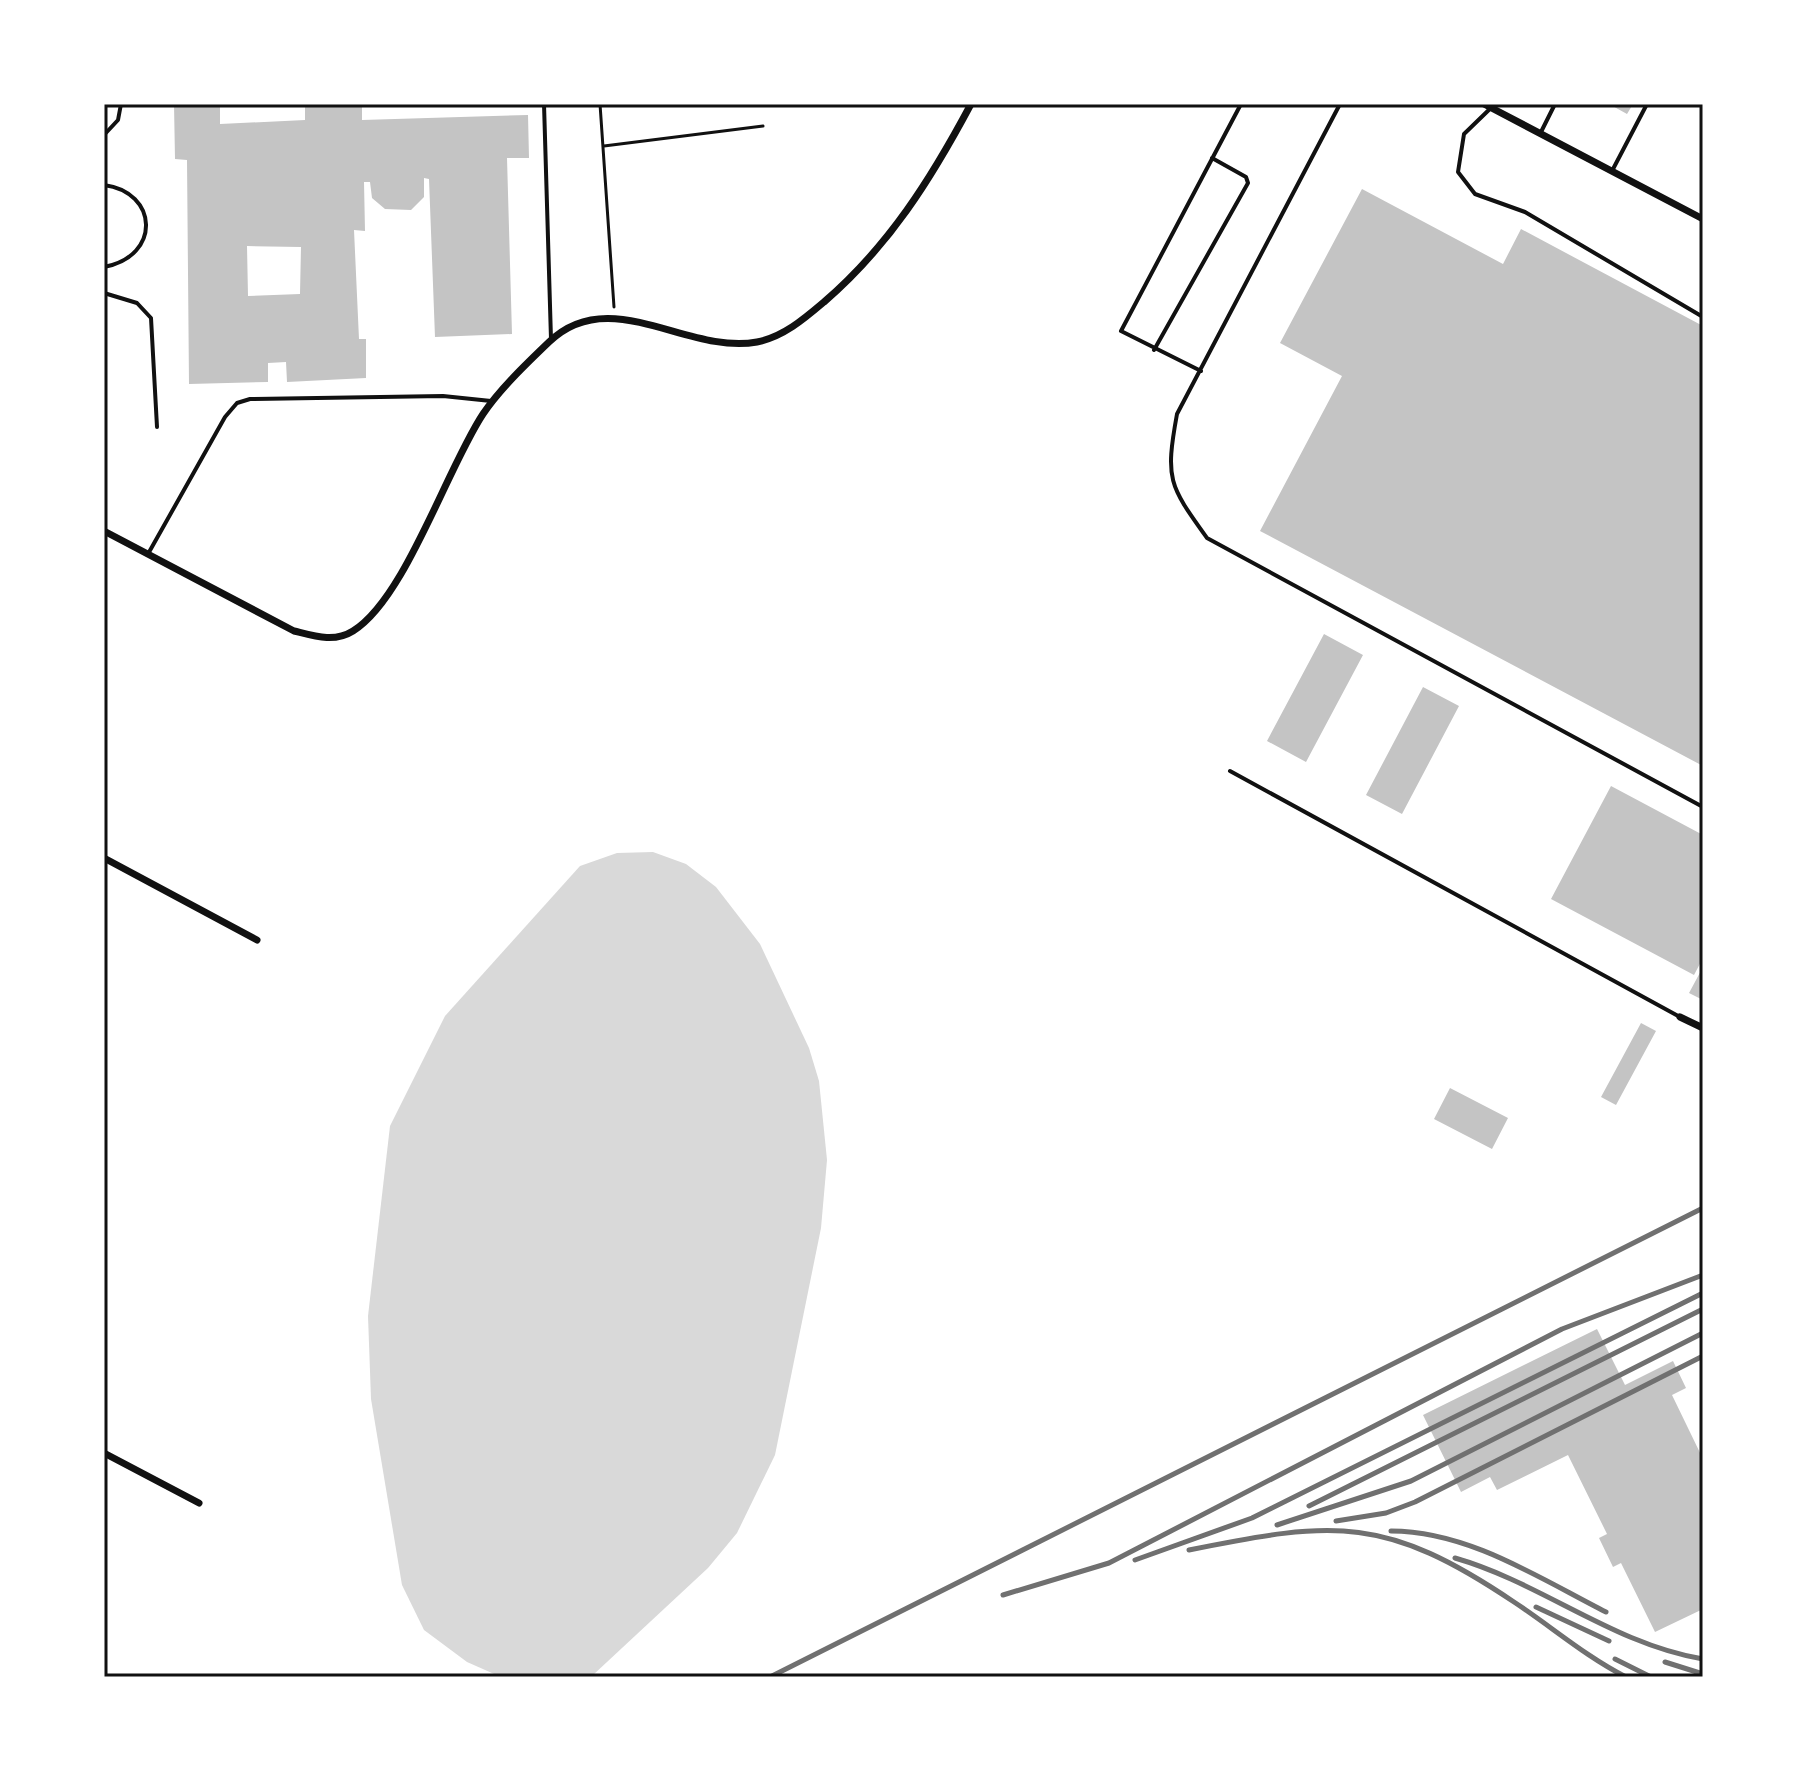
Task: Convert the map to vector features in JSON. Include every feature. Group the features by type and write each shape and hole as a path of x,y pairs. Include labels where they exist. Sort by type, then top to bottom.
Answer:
{"street":[{"path":"104,531 294,631 325,639 351,632 392,588 483,415 551,339 589,318 615,318 738,344 785,332 837,291 893,232 937,168 971,104"},
{"path":"1484,104 1494,106 1540,134 1703,219"},
{"path":"104,858 257,940"},
{"path":"1680,1017 1703,1028"},
{"path":"104,1453 199,1503"}],"lane":[{"path":"104,135 118,120 121,104"},
{"path":"544,104 551,339"},
{"path":"1201,371 1121,331 1241,104"},
{"path":"1340,104 1177,414 1169,456 1175,492 1207,538 1703,807"},
{"path":"1540,134 1555,104"},
{"path":"1612,171 1647,104"},
{"path":"1494,106 1464,134 1458,172 1475,194 1525,212 1703,317"},
{"path":"1154,350 1248,183 1246,177 1212,158"},
{"path":"104,185 121,187 140,206 147,222 144,243 124,263 104,267"},
{"path":"104,293 137,303 151,318 157,427"},
{"path":"148,554 225,417 237,403 250,399 443,396 494,401"},
{"path":"1230,771 1680,1017"}],"path":[{"path":"600,104 615,318"},
{"path":"602,146 763,126"}],"shaded area":[{"path":"653,852 686,864 716,887 760,944 809,1048 819,1081 827,1160 821,1228 775,1455 737,1533 708,1568 593,1675 501,1677 467,1662 424,1630 402,1585 371,1399 368,1316 390,1126 445,1016 580,866 617,853"}],"building":[{"path":"174,104 220,104 220,124 305,120 305,104 362,104 362,120 528,115 529,158 507,158 512,334 435,337 429,179 424,178 424,197 411,210 385,209 372,198 370,182 364,182 365,231 354,230 359,339 366,339 366,378 287,382 286,362 268,363 268,382 189,384 187,160 175,159","holes":["247,246 301,247 300,294 248,296"]},
{"path":"1609,104 1633,104 1627,114"},
{"path":"1362,189 1503,264 1521,229 1703,326 1703,766 1260,531 1342,376 1280,343"},
{"path":"1324,634 1363,655 1306,762 1267,741"},
{"path":"1423,687 1459,706 1402,814 1366,795"},
{"path":"1611,786 1703,835 1703,958 1694,975 1551,899"},
{"path":"1703,967 1703,1000 1689,993"},
{"path":"1641,1023 1656,1031 1616,1105 1601,1097"},
{"path":"1450,1088 1508,1118 1492,1149 1434,1119"},
{"path":"1597,1329 1625,1385 1673,1361 1686,1388 1672,1395 1703,1459 1703,1609 1655,1632 1621,1563 1613,1567 1599,1538 1607,1534 1568,1455 1497,1490 1490,1477 1461,1492 1423,1415"}],"railway":[{"path":"770,1677 1703,1208"},
{"path":"1003,1595 1109,1563 1562,1329 1703,1275"},
{"path":"1135,1560 1252,1518 1703,1293"},
{"path":"1309,1506 1703,1309"},
{"path":"1277,1525 1411,1481 1703,1333"},
{"path":"1336,1521 1386,1513 1415,1502 1703,1356"},
{"path":"1189,1550 1284,1533 1323,1531 1359,1532 1394,1540 1430,1553 1469,1574 1626,1677"},
{"path":"1391,1531 1420,1533 1475,1548 1529,1571 1606,1612"},
{"path":"1455,1558 1518,1582 1639,1640 1703,1659"},
{"path":"1536,1607 1609,1641"},
{"path":"1615,1659 1651,1677"},
{"path":"1665,1662 1703,1674"}]}
